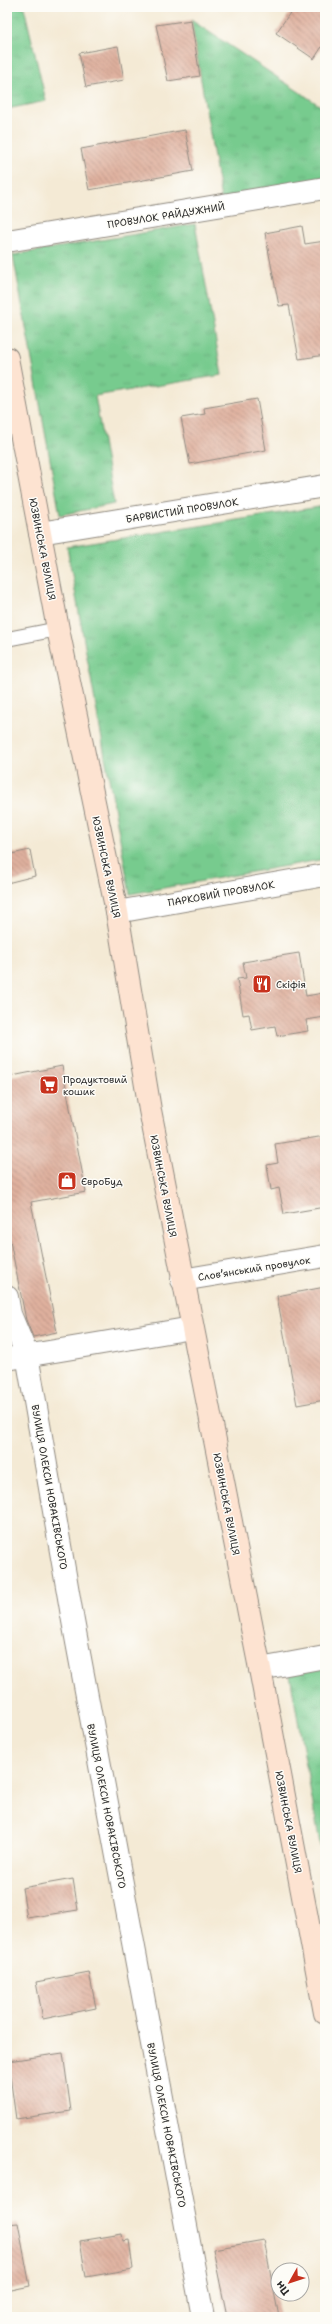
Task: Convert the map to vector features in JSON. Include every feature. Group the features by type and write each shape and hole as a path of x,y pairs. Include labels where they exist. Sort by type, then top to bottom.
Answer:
{"main road":[{"name":"ЮЗВИНСЬКА ВУЛИЦЯ","path":"7,358 58,629 116,912 150,1110 182,1280 260,1669 325,2013"}],"street":[{"name":"ПРОВУЛОК РАЙДУЖНИЙ","path":"7,241 325,188"},
{"name":"БАРВИСТИЙ ПРОВУЛОК","path":"40,533 325,486"},
{"name":"ПАРКОВИЙ ПРОВУЛОК","path":"116,912 325,875"},
{"name":"Словʼянський провулок","path":"182,1280 325,1256"},
{"name":"ВУЛИЦЯ ОЛЕКСИ НОВАКІВСЬКОГО","path":"7,1297 17,1357 73,1621 203,2317"},
{"path":"17,1357 192,1328"},
{"path":"260,1669 325,1658"}],"lane":[{"path":"7,639 58,629"}],"green space":[{"path":"7,7 24,7 46,101 7,109"},
{"path":"191,20 325,109 325,188 222,205"},
{"path":"195,224 222,375 95,396 114,504 60,515 13,255"},
{"path":"325,506 325,859 130,894 67,547"},
{"path":"325,1657 325,1872 288,1664"}],"building":[{"path":"294,7 325,7 325,42 314,59 276,33"},
{"path":"191,20 200,76 168,81 156,25"},
{"path":"118,46 124,80 86,87 79,53"},
{"path":"185,130 193,171 89,190 81,149"},
{"path":"302,226 305,244 325,241 325,355 299,359 289,305 279,306 265,233"},
{"path":"257,399 266,450 190,464 181,418 205,414 204,408"},
{"path":"30,850 35,876 7,883 7,855"},
{"path":"299,953 306,996 323,993 325,1017 306,1020 308,1031 277,1036 275,1026 252,1030 249,1014 243,1015 237,979 246,978 243,962"},
{"path":"62,1066 86,1192 31,1202 57,1332 33,1337 26,1320 7,1226 7,1077"},
{"path":"325,1136 325,1207 284,1214 279,1188 271,1190 267,1165 278,1163 275,1144"},
{"path":"325,1287 325,1400 297,1405 277,1296"},
{"path":"73,1879 78,1910 27,1918 22,1888"},
{"path":"89,1972 96,2008 43,2019 36,1982"},
{"path":"63,2053 71,2111 16,2119 8,2061"},
{"path":"18,2223 30,2286 7,2291 7,2224"},
{"path":"122,2234 123,2241 129,2240 133,2269 86,2277 80,2241"},
{"path":"264,2240 270,2271 270,2302 276,2302 279,2317 227,2317 213,2249"}],"place":[{"name":"Скіфія","path":"262,984"},
{"name":"Продуктовий кошик","path":"49,1085"},
{"name":"ЄвроБуд","path":"67,1181"}]}
